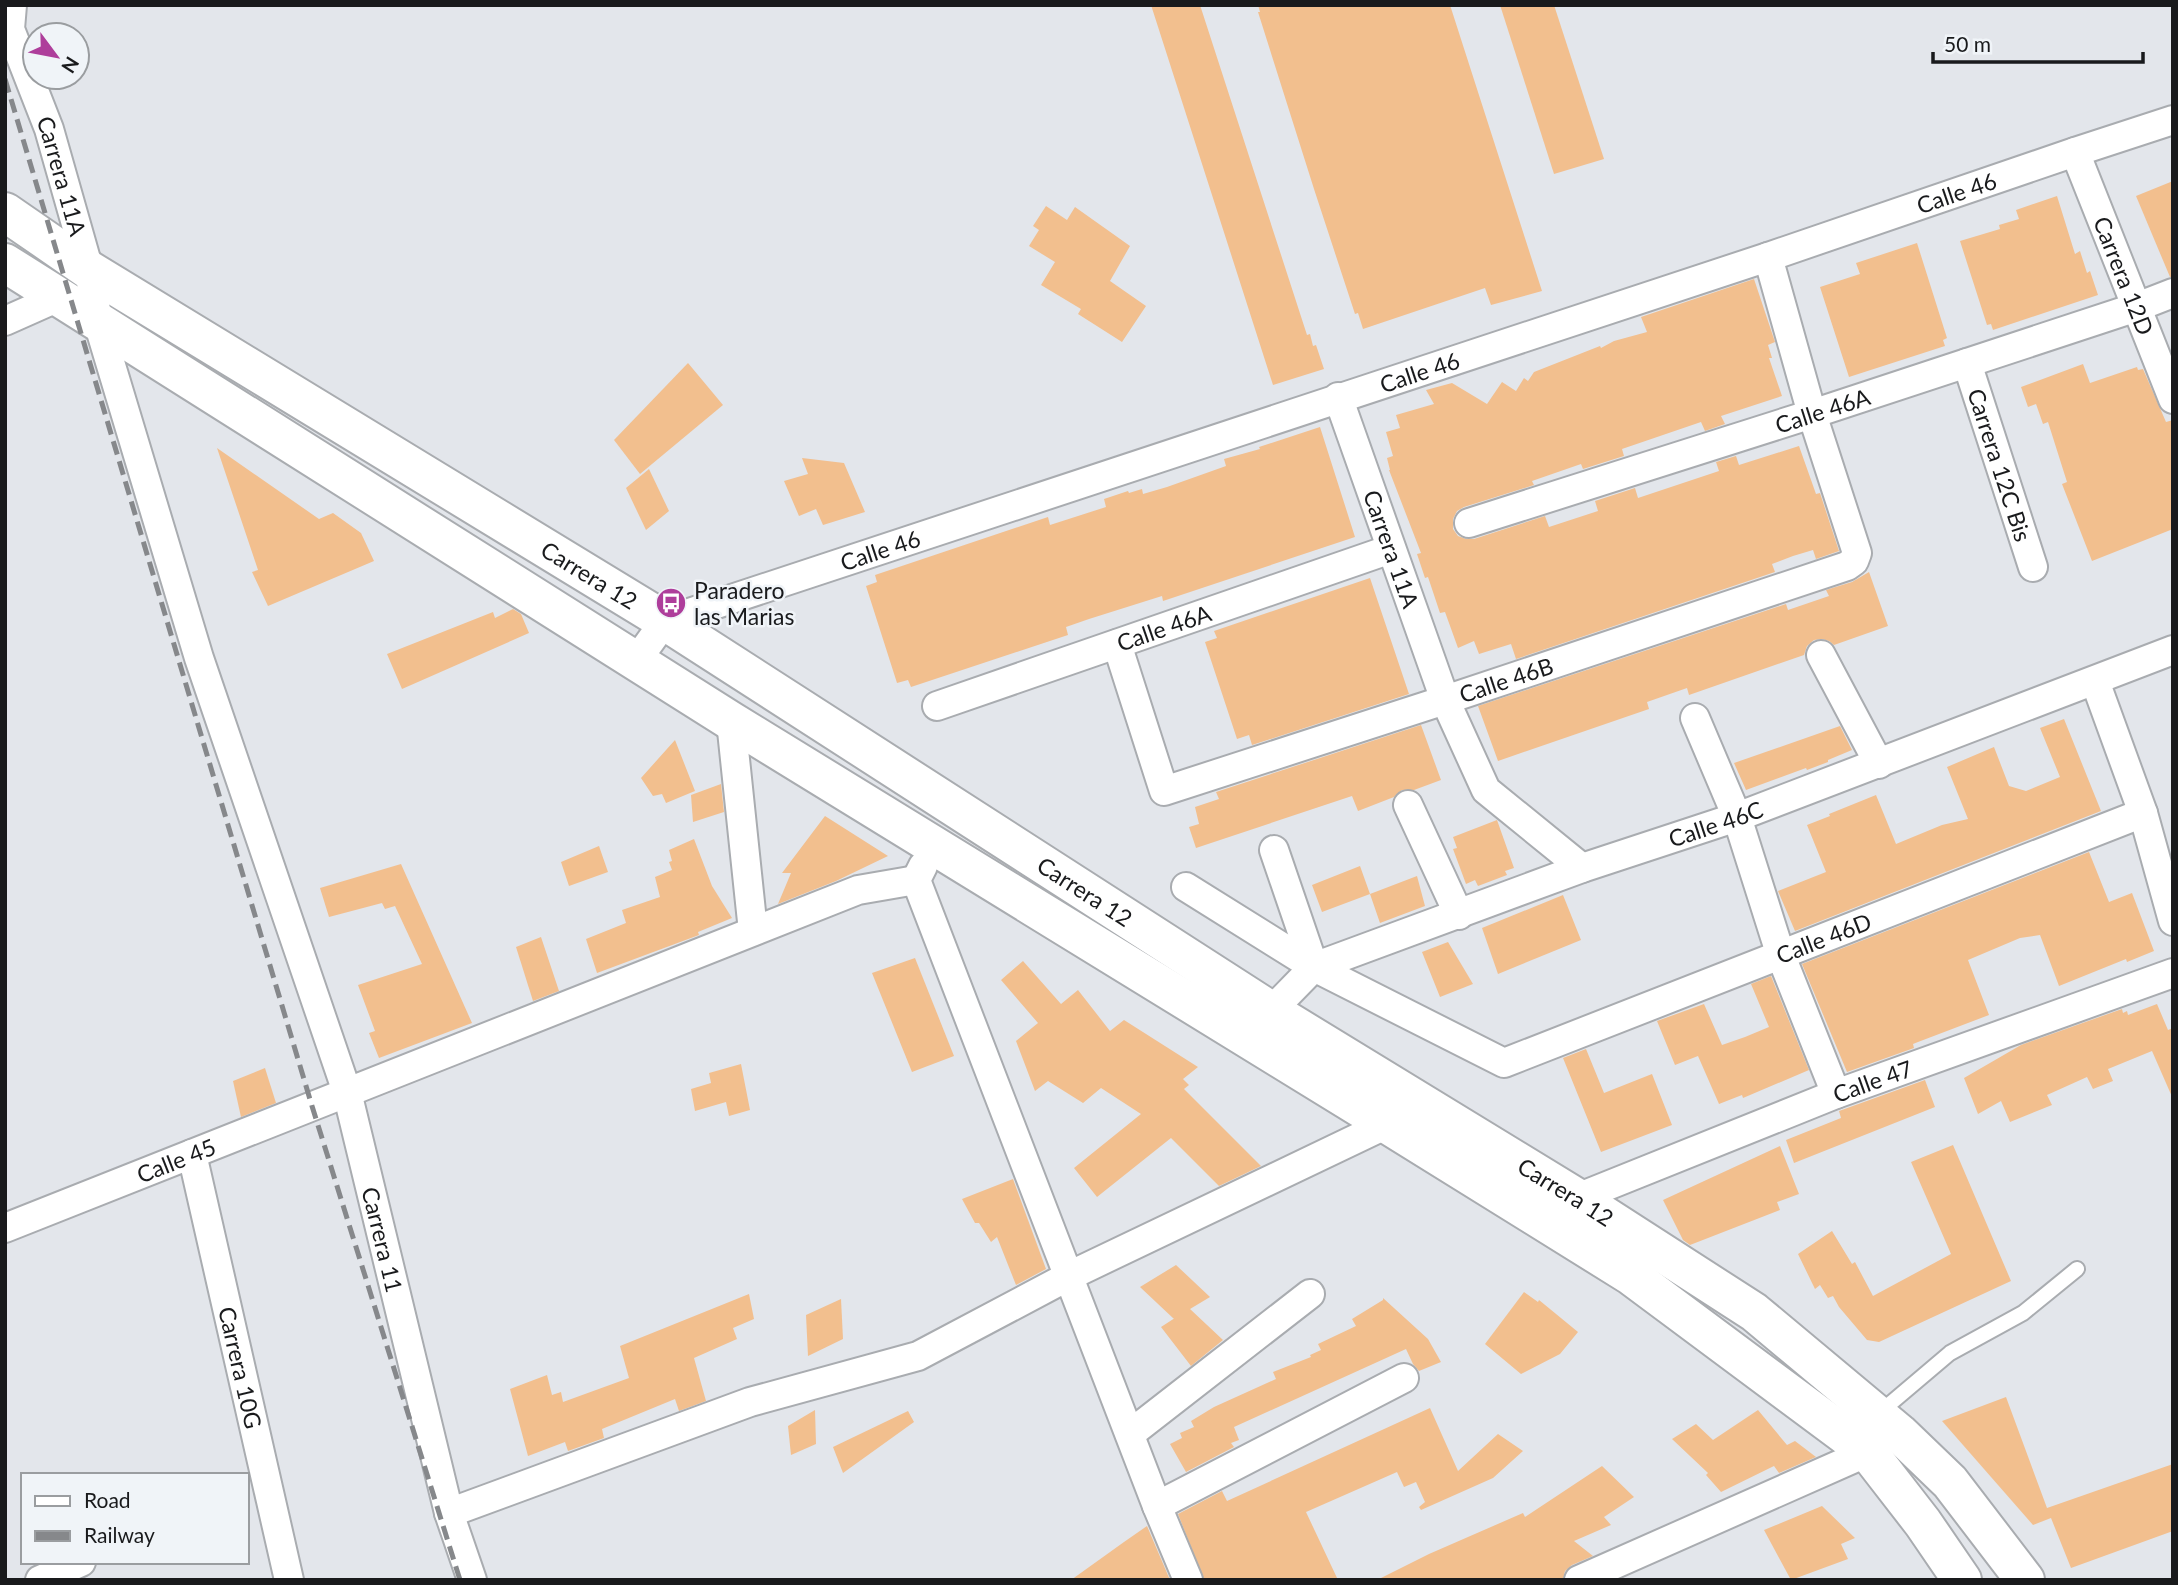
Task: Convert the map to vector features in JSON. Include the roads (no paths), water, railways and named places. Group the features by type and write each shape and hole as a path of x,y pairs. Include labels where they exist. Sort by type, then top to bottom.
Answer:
{"main road":[{"path":"5,212 89,270"},
{"path":"5,263 99,321"},
{"name":"Carrera 12","path":"89,270 665,621 1271,1011 1577,1198 1754,1312 1899,1433 1950,1482 2025,1580"},
{"name":"Carrera 12","path":"99,321 731,721 1630,1275 1868,1452 1923,1523 1962,1580"}],"street":[{"name":"Carrera 11A","path":"12,5 10,29 49,130 89,270 99,321"},
{"name":"Calle 46","path":"665,621 1768,257 2173,120"},
{"name":"Carrera 12D","path":"2075,152 2173,399"},
{"path":"1768,257 1812,414"},
{"name":"Calle 46A","path":"1469,523 1812,414 2173,293"},
{"path":"5,321 58,297"},
{"name":"Carrera 11","path":"99,321 199,658 347,1092 449,1513 472,1580"},
{"name":"Carrera 12C Bis","path":"1966,363 2033,567"},
{"name":"Carrera 11A","path":"1338,397 1445,700 1486,790 1582,868"},
{"name":"Calle 46B","path":"1117,644 1164,791 1445,700 1847,566 1854,561 1857,553 1812,414"},
{"name":"Calle 46A","path":"937,706 1391,549"},
{"path":"636,661 665,621"},
{"name":"Calle 46C","path":"1271,1011 1314,967 1582,868 1737,817 2173,650"},
{"path":"1821,654 1879,764"},
{"path":"2095,681 2143,813 2173,922"},
{"path":"1695,718 1737,817 1780,956 1836,1094"},
{"path":"731,721 753,931"},
{"path":"1408,805 1459,915"},
{"name":"Calle 46D","path":"1314,967 1504,1063 2143,813"},
{"path":"933,845 916,880 1188,1580"},
{"path":"1274,850 1314,967"},
{"name":"Calle 45","path":"5,1228 858,890 916,880"},
{"path":"1186,887 1314,967"},
{"name":"Calle 47","path":"1577,1198 1836,1094 2173,973"},
{"path":"449,1513 750,1402 918,1356 1069,1276 1387,1124"},
{"name":"Carrera 10G","path":"192,1154 257,1487 289,1580"},
{"path":"1130,1434 1310,1294"},
{"path":"1157,1506 1404,1378"},
{"path":"1579,1580 1868,1452"},
{"path":"40,1580 76,1564"}],"lane":[{"path":"1877,1415 1950,1353 2023,1312 2077,1269"}],"railway":[{"path":"5,79 312,1106 460,1580"}],"place":[{"name":"Paradero las Marias","path":"671,603"}]}
